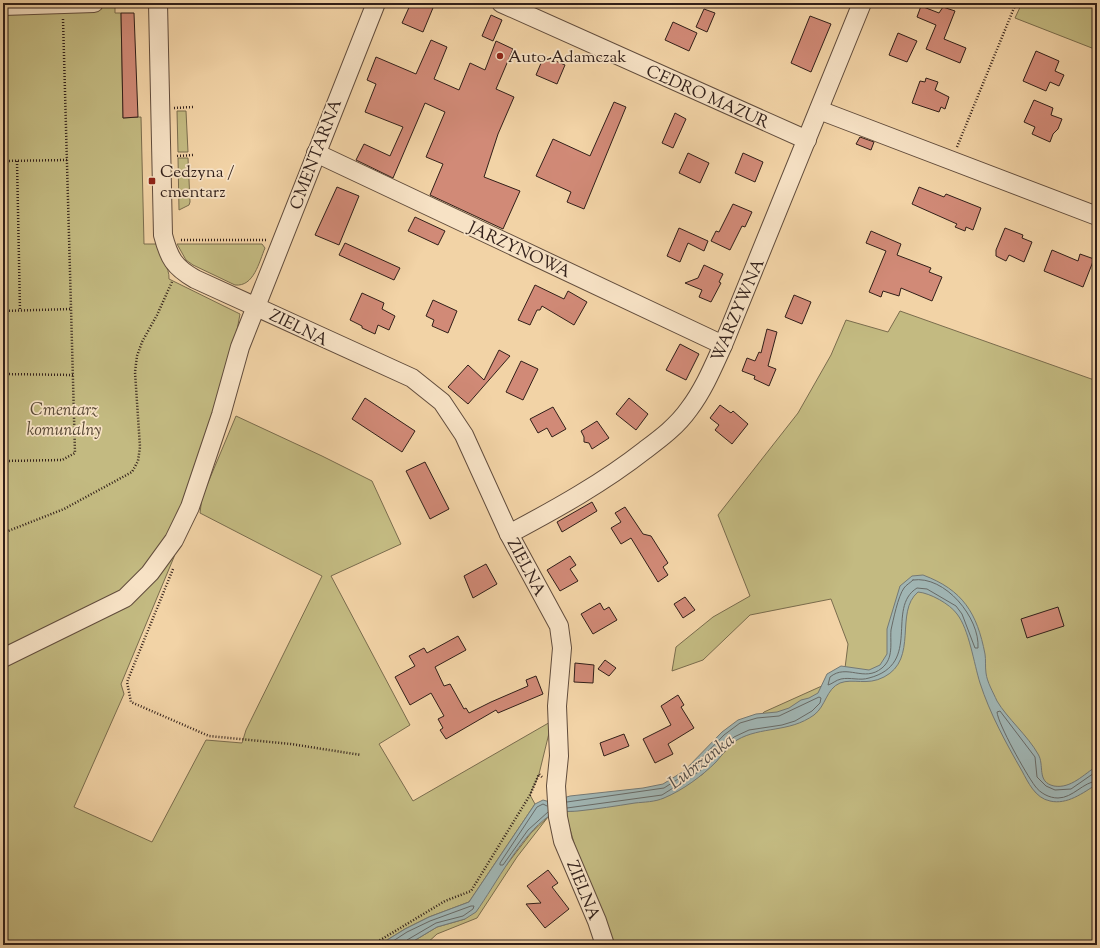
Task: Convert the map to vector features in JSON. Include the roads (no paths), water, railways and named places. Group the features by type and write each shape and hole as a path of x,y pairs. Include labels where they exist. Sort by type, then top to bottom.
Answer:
{"street":[{"path":"3,6 94,3"},
{"name":"ZIELNA","path":"158,3 164,235 167,251 181,271 257,306 284,321 412,378 442,402 464,434 508,534 559,626 562,648 558,706 559,756 556,790 558,818 563,840 597,921 605,945"},
{"name":"CMENTARNA","path":"3,658 125,598 150,573 174,540 190,508 221,416 240,347 376,3"},
{"name":"CEDRO MAZUR","path":"501,3 807,140"},
{"name":"WARZYWNA","path":"508,534 556,509 619,470 669,432 689,410 702,391 723,345 862,3"},
{"path":"819,110 1097,216"},
{"name":"JARZYNOWA","path":"316,153 723,345"}],"water":[{"name":"Lubrzanka","path":"923,575 937,581 958,596 972,615 978,626 982,639 990,687 1006,714 1034,747 1040,758 1042,773 1045,781 1054,786 1066,785 1077,780 1097,766 1097,784 1069,800 1063,801 1050,801 1040,797 1036,793 1010,750 989,706 980,683 968,637 961,620 954,610 945,603 928,594 918,592 911,601 907,611 904,647 901,659 895,669 884,677 878,680 866,682 850,681 840,683 832,689 821,707 814,715 795,725 756,733 737,740 728,747 716,762 705,772 685,787 664,798 650,802 552,814 539,824 519,847 476,912 465,919 437,927 407,945 379,945 405,929 429,917 469,902 535,804 543,800 550,802 570,796 643,788 663,784 684,771 722,732 738,720 756,714 777,712 789,708 801,700 809,698 818,693 827,674 841,666 869,670 880,665 887,654 887,629 900,586 912,576"}],"place":[{"name":"Auto-Adamczak","path":"500,56"},
{"name":"Cedzyna / cmentarz","path":"152,181"}],"park label":[{"name":"Cmentarz komunalny","path":"64,419"}]}
